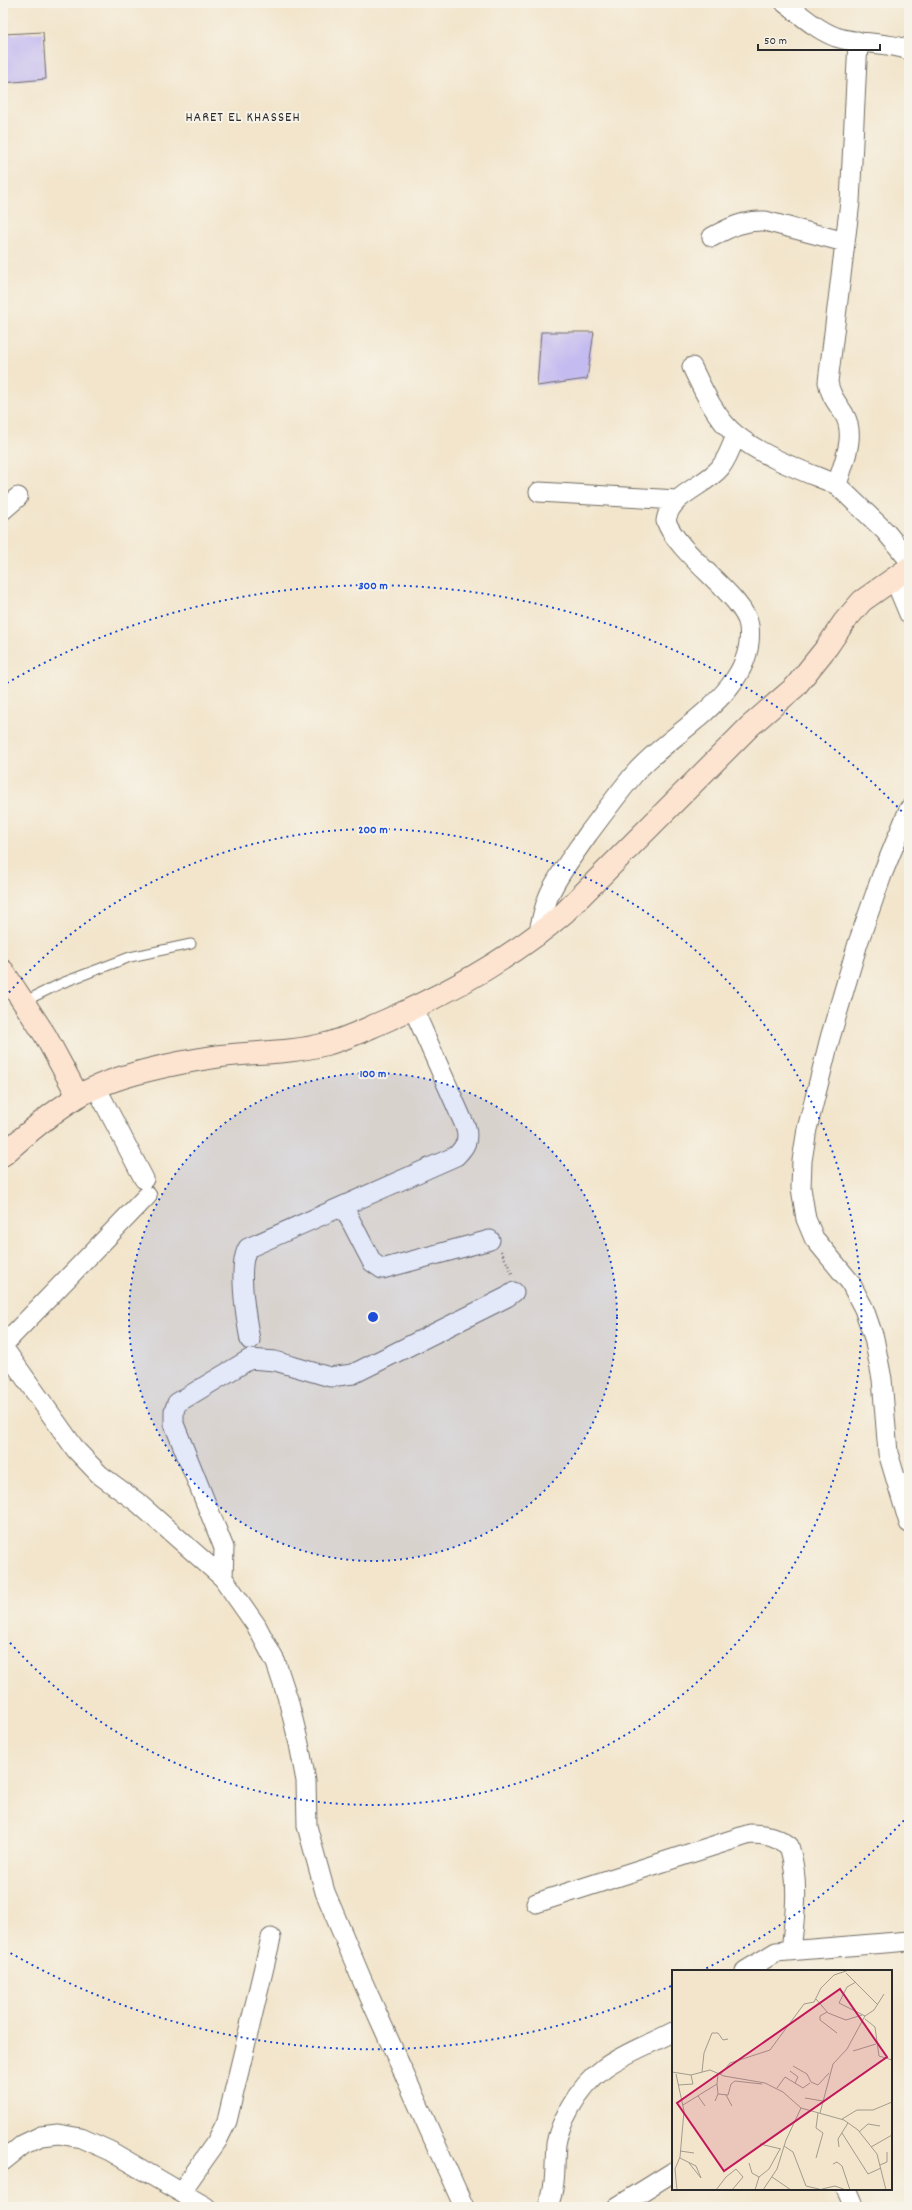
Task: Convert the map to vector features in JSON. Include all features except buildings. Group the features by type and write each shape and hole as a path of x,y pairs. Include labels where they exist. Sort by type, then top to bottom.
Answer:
{"main road":[{"path":"3,1155 46,1119 87,1092 148,1071 220,1056 326,1044 413,1008 503,959 538,936 564,914 750,726 796,687 844,622 862,601 902,573"},
{"path":"3,971 44,1035 87,1092"}],"street":[{"path":"785,3 820,29 837,37 858,41 890,44 909,50"},
{"path":"837,486 850,434 849,425 830,392 828,382 850,202 858,41"},
{"path":"712,237 742,222 753,220 766,221 845,242"},
{"path":"692,367 713,406 736,435 779,460 837,486 885,531 909,560"},
{"path":"538,936 551,892 572,857 618,794 662,747 729,689 742,670 748,653 750,625 744,611 681,545 668,526 667,515 669,509 677,500 719,469 736,435"},
{"path":"539,492 677,500"},
{"path":"3,510 18,497"},
{"path":"902,573 909,614"},
{"path":"909,809 882,875 860,936 830,1038 807,1129 802,1161 801,1188 806,1219 814,1238 850,1282 864,1309 874,1338 882,1379 888,1453 909,1522"},
{"path":"250,1340 246,1316 243,1261 248,1248 456,1156 466,1146 468,1135 466,1128 413,1008"},
{"path":"87,1092 145,1187 3,1346 76,1450 100,1475 137,1502 223,1578 256,1625 276,1663 288,1699 300,1744 306,1781 307,1826 325,1892 362,1980 464,2207"},
{"path":"343,1206 372,1262 382,1269 490,1240"},
{"path":"223,1578 224,1548 174,1424 174,1411 177,1403 250,1359 275,1360 330,1376 353,1374 507,1297 514,1292"},
{"path":"536,1903 750,1834 764,1834 774,1837 789,1846 792,1857 796,1904 791,1950"},
{"path":"181,2192 217,2141 227,2121 271,1938"},
{"path":"747,1970 776,1952 832,1949 909,1941"},
{"path":"548,2207 554,2189 556,2144 562,2122 578,2095 595,2073 613,2062 672,2032"},
{"path":"3,2161 24,2144 41,2136 58,2134 81,2138 110,2151 206,2207"},
{"path":"617,2207 672,2173"},
{"path":"846,2190 854,2207"}],"lane":[{"path":"23,1002 62,983 130,957 191,944"}],"path":[{"path":"490,1240 497,1244 512,1270 514,1292"}],"district":[{"name":"HARET EL KHASSEH","path":"243,118"}]}
